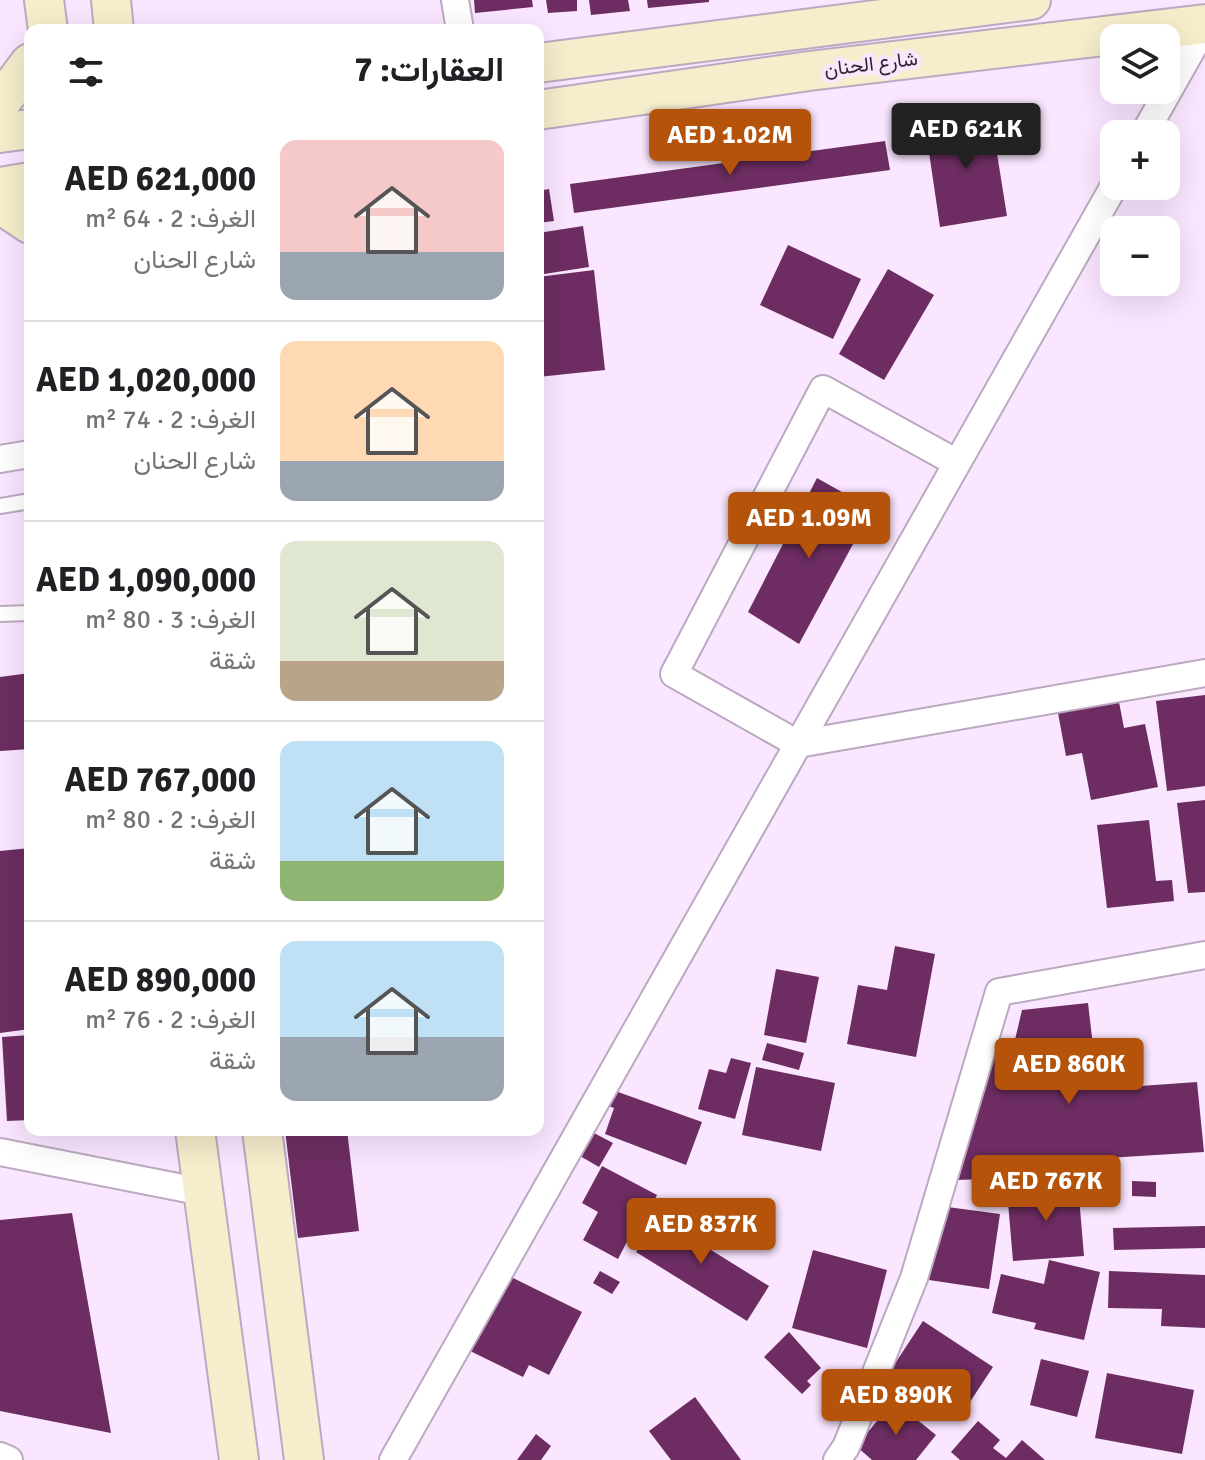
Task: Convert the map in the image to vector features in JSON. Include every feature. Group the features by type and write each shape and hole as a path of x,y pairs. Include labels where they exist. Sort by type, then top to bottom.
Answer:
{"main road":[{"path":"111,0 113,24"},
{"path":"544,62 1031,0"},
{"name":"شارع الحنان","path":"544,109 809,71 1205,25"},
{"path":"0,103 24,71"},
{"path":"0,133 24,130"},
{"path":"0,187 24,183"},
{"path":"0,204 24,220"},
{"path":"196,1136 239,1460"},
{"path":"263,1136 304,1460"}],"street":[{"path":"455,0 459,24"},
{"path":"1152,120 1205,25"},
{"path":"393,1460 1106,200"},
{"path":"957,463 823,389 674,674 798,744 1205,673"},
{"path":"0,459 24,455"},
{"path":"837,1460 846,1447 914,1278 999,992 1205,955"},
{"path":"0,1152 203,1192"},
{"path":"0,1456 9,1460"}],"lane":[{"path":"0,506 24,502"},
{"path":"0,614 24,613"}],"building":[{"path":"474,0 532,0 533,7 475,13"},
{"path":"546,0 577,0 577,11 548,13"},
{"path":"589,0 628,0 630,11 591,15"},
{"path":"647,0 709,0 709,2 648,8"},
{"path":"991,116 1007,216 940,227 925,125"},
{"path":"885,141 890,170 574,213 570,184"},
{"path":"549,189 554,221 544,222 544,190"},
{"path":"583,226 589,267 544,274 544,232"},
{"path":"788,245 861,279 833,339 760,305"},
{"path":"888,269 934,295 884,380 839,354"},
{"path":"594,270 605,370 544,376 544,276"},
{"path":"817,478 872,509 799,644 748,612"},
{"path":"24,674 24,749 0,751 0,677"},
{"path":"1205,695 1205,786 1167,791 1156,701"},
{"path":"1119,702 1124,728 1145,724 1158,787 1091,800 1082,753 1066,756 1058,713"},
{"path":"1205,800 1205,892 1188,893 1177,803"},
{"path":"1149,820 1156,881 1172,880 1174,901 1107,908 1097,825"},
{"path":"24,849 24,1030 0,1033 0,851"},
{"path":"895,946 935,954 916,1057 847,1044 858,985 887,990"},
{"path":"776,969 819,977 806,1043 764,1035"},
{"path":"1088,1003 1098,1089 1197,1082 1204,1152 1075,1160 1065,1176 956,1180 995,1044 1014,1044 1022,1010"},
{"path":"24,1035 24,1120 7,1121 2,1037"},
{"path":"767,1043 804,1053 799,1070 762,1060"},
{"path":"731,1058 751,1063 735,1119 698,1109 709,1069 726,1073"},
{"path":"756,1067 835,1083 821,1151 742,1135"},
{"path":"604,1087 702,1122 686,1165 605,1134 614,1108 598,1102"},
{"path":"594,1133 613,1143 599,1167 580,1156"},
{"path":"286,1136 348,1136 359,1231 298,1238"},
{"path":"602,1166 657,1195 637,1235 632,1232 618,1259 583,1240 598,1212 582,1203"},
{"path":"1132,1181 1156,1182 1156,1197 1132,1196"},
{"path":"1078,1185 1084,1256 1013,1261 1007,1191"},
{"path":"940,1206 1000,1214 989,1289 929,1280"},
{"path":"664,1207 689,1221 682,1232 769,1286 747,1321 636,1252"},
{"path":"72,1213 111,1433 0,1411 0,1220"},
{"path":"1205,1226 1205,1248 1114,1250 1113,1228"},
{"path":"813,1250 887,1270 867,1348 792,1328"},
{"path":"1049,1260 1100,1272 1084,1340 1034,1329 1036,1323 992,1313 1001,1274 1044,1284"},
{"path":"600,1271 620,1282 612,1294 593,1283"},
{"path":"1109,1271 1205,1275 1205,1328 1161,1326 1162,1309 1108,1308"},
{"path":"501,1272 582,1312 549,1375 529,1365 523,1377 464,1348"},
{"path":"923,1321 993,1367 958,1420 888,1374"},
{"path":"789,1332 821,1368 807,1381 811,1385 802,1394 764,1357"},
{"path":"1041,1359 1089,1371 1077,1417 1030,1405"},
{"path":"1107,1373 1194,1390 1182,1454 1095,1438"},
{"path":"695,1397 741,1460 671,1460 649,1431"},
{"path":"894,1401 936,1435 916,1460 872,1460 856,1446"},
{"path":"978,1421 1000,1440 993,1448 1006,1458 1022,1440 1045,1460 960,1460 951,1452"},
{"path":"536,1434 551,1446 541,1460 517,1460"}]}
